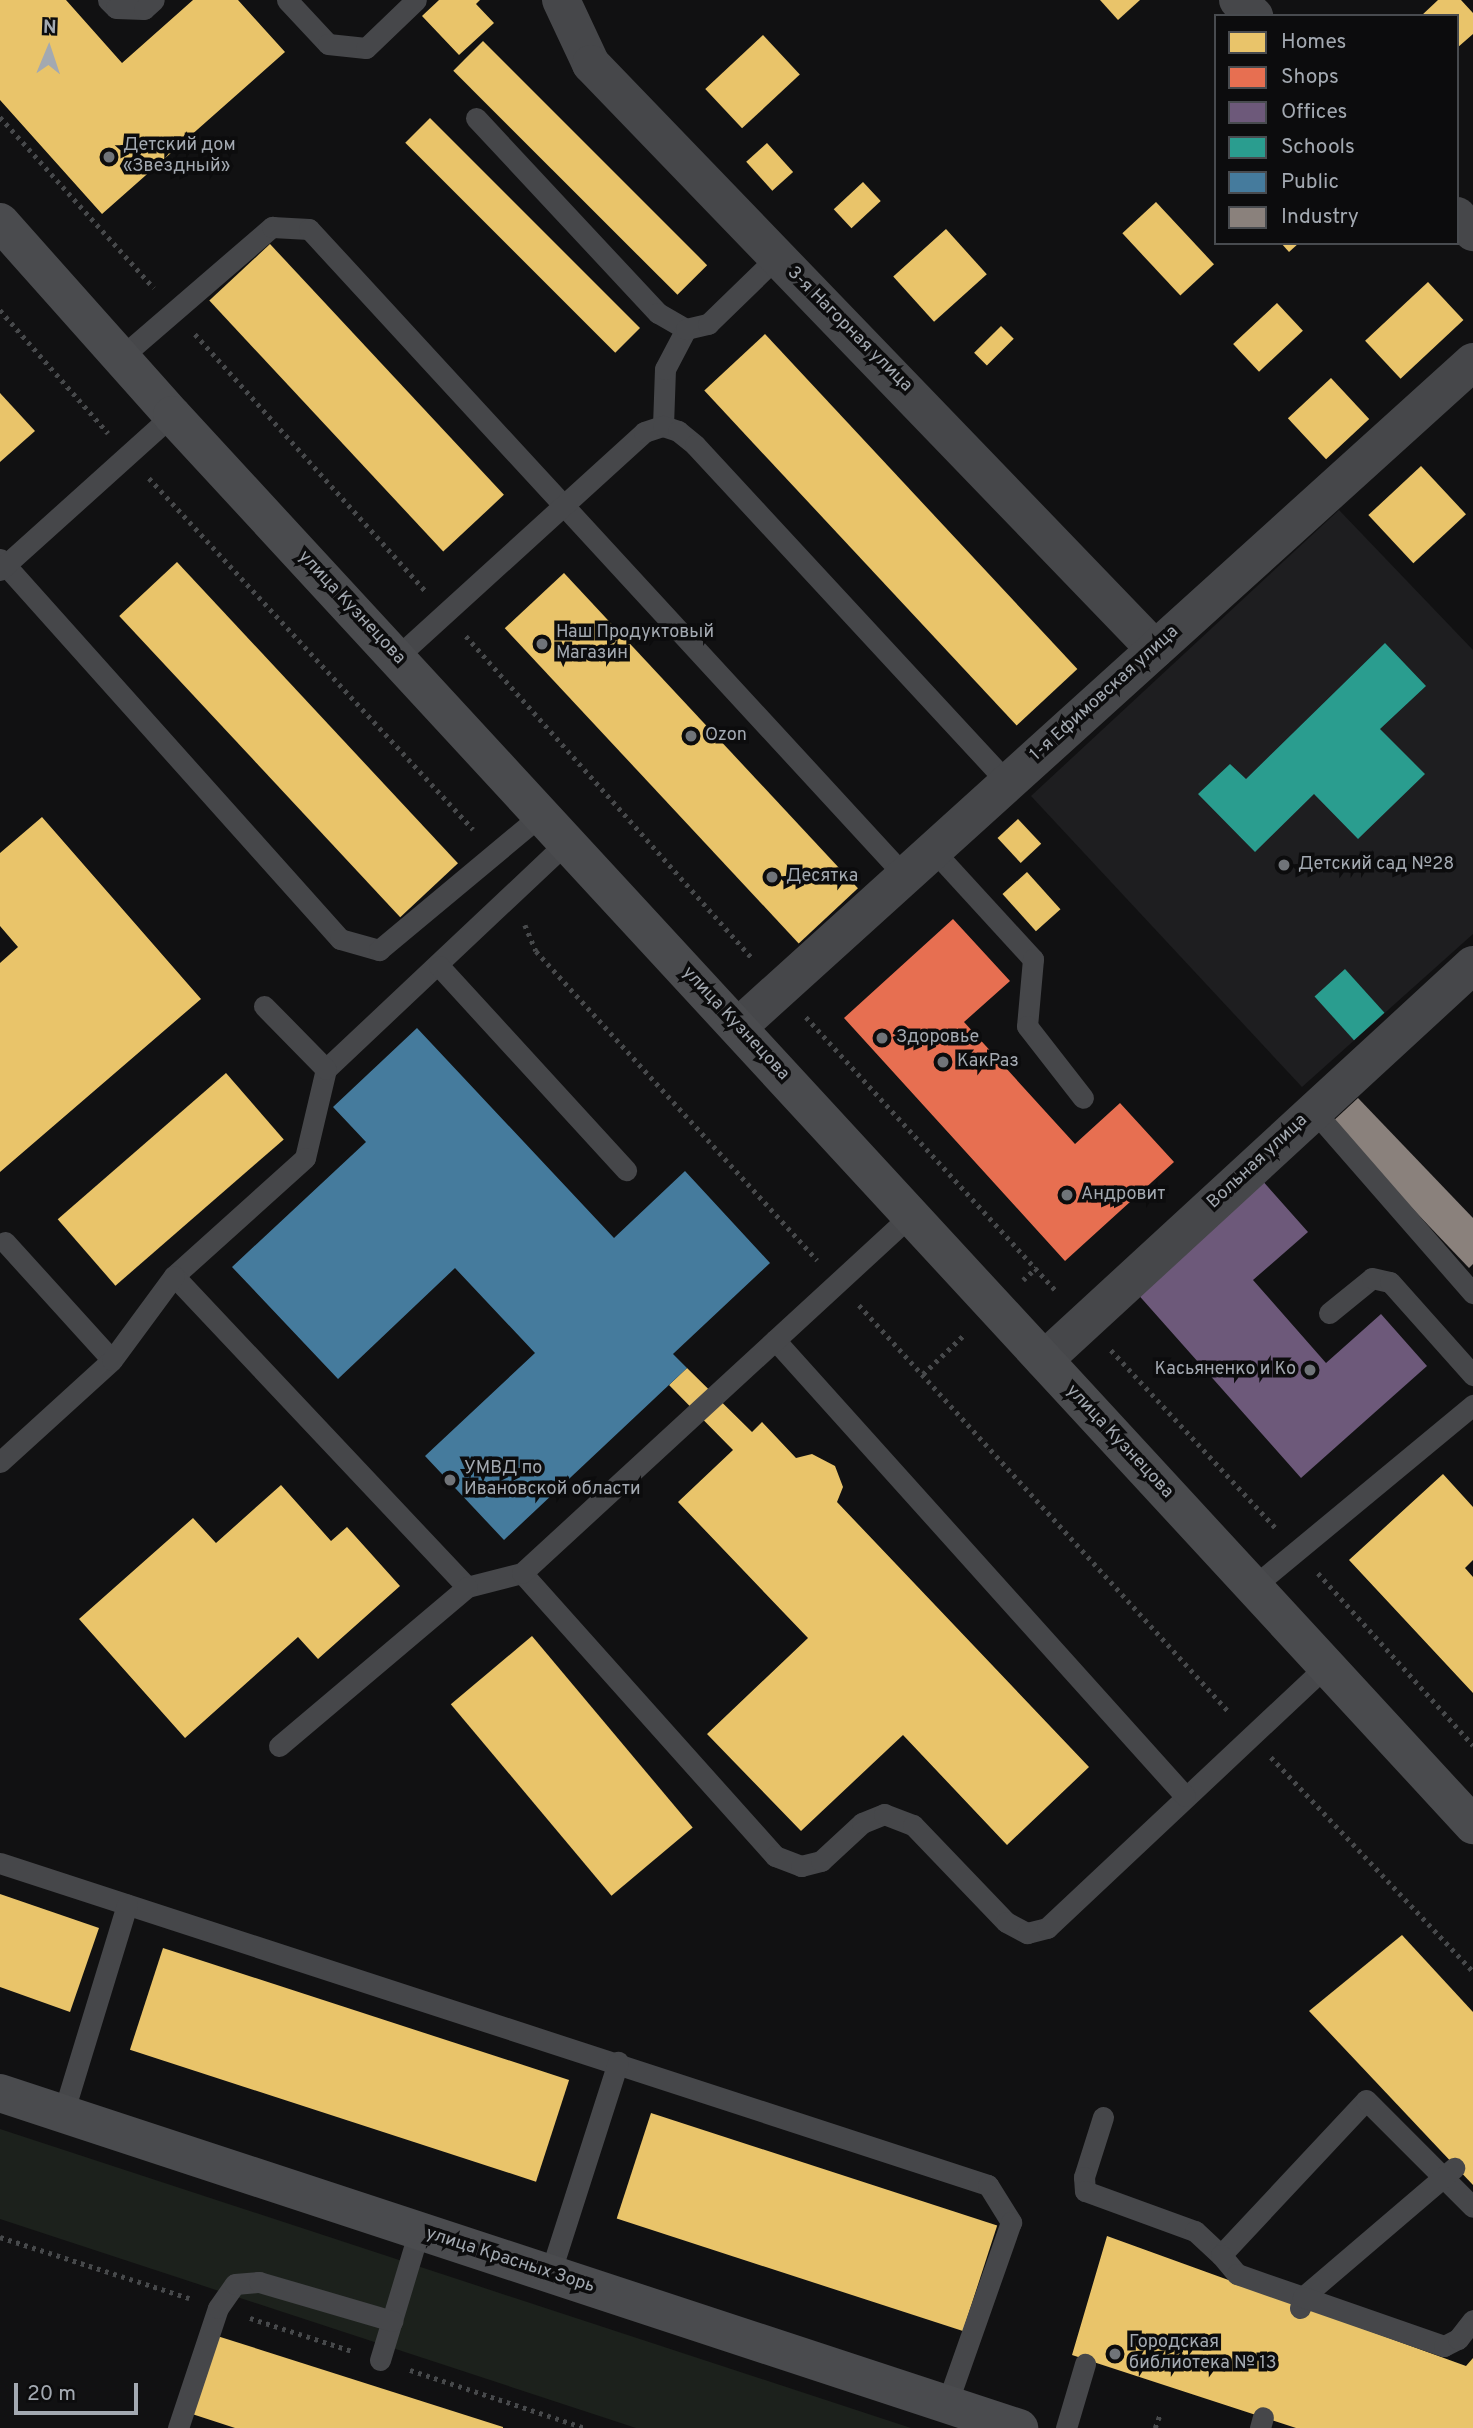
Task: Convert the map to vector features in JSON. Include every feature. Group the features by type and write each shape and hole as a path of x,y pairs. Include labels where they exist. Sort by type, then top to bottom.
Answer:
{"main road":[{"name":"улица Кузнецова","path":"0,222 172,415 1473,1825"},
{"name":"улица Красных Зорь","path":"0,2093 1019,2428"}],"street":[{"name":"3-я Нагорная улица","path":"562,0 591,64 991,474 1155,649"},
{"path":"1238,0 1252,14"},
{"path":"1459,218 1473,232"},
{"name":"1-я Ефимовская улица","path":"738,1027 1473,362"},
{"name":"Вольная улица","path":"1044,1360 1473,965"}],"lane":[{"path":"108,0 116,8 144,9 154,0"},
{"path":"286,0 328,44 366,48 416,0"},
{"path":"476,118 658,313 686,329 708,324 777,257"},
{"path":"120,358 272,226 309,229 905,876"},
{"path":"663,426 665,369 686,329"},
{"path":"172,415 2,565 341,939 379,950 542,814"},
{"path":"397,657 567,506 644,432 663,426 678,431 695,445 1008,783"},
{"path":"0,1462 112,1360 174,1276 305,1157 326,1069 439,966 568,842"},
{"path":"933,850 1033,960 1027,1026 1083,1098"},
{"path":"439,966 626,1170"},
{"path":"264,1006 326,1069"},
{"path":"1314,1111 1473,1293"},
{"path":"279,1746 467,1587 522,1573 911,1215"},
{"path":"5,1242 112,1360"},
{"path":"174,1276 467,1587"},
{"path":"1329,1313 1372,1278 1390,1282 1473,1375"},
{"path":"775,1340 1185,1796"},
{"path":"1253,1587 1473,1405"},
{"path":"522,1573 775,1856 801,1866 821,1861 862,1823 884,1814 913,1825 1006,1922 1027,1933 1047,1928 1326,1666"},
{"path":"0,1863 618,2062 988,2185 1010,2222 947,2404"},
{"path":"63,2114 127,1905"},
{"path":"550,2274 618,2062"},
{"path":"1221,2255 1366,2099 1450,2170 1473,2207"},
{"path":"1103,2117 1084,2177 1085,2191 1195,2231 1237,2274 1302,2302 1444,2346 1458,2339 1473,2320"},
{"path":"1302,2302 1450,2170"},
{"path":"380,2360 419,2231"},
{"path":"178,2428 218,2308 235,2284 259,2282 392,2321"},
{"path":"1066,2428 1085,2364"}],"path":[{"path":"0,117 780,989 1473,1745"},
{"path":"0,310 128,456 496,854"},
{"path":"512,895 536,951 1251,1735 1473,1971"},
{"path":"0,2236 585,2428"},
{"path":"1155,2428 1160,2414"}],"shaded area":[{"name":"Детский сад №28","path":"1339,510 1473,650 1473,934 1302,1087 1031,796"},
{"path":"0,2129 911,2428 636,2428 0,2219"}],"building: Homes":[{"name":"Детский дом «Звездный»","path":"0,0 66,0 122,63 193,0 238,0 285,52 102,214 0,100"},
{"path":"439,0 480,0 476,4 494,23 459,55 422,16"},
{"path":"1100,0 1140,0 1118,20"},
{"path":"1438,0 1461,0 1473,13 1473,34 1459,46 1459,14 1423,14"},
{"path":"763,35 800,74 742,128 705,89"},
{"path":"483,41 707,265 677,295 453,71"},
{"path":"430,118 640,328 615,353 405,143"},
{"path":"767,143 793,172 772,191 746,162"},
{"path":"863,182 881,201 851,228 834,209"},
{"path":"1156,202 1214,264 1180,296 1122,233"},
{"path":"946,229 987,274 934,322 893,277"},
{"path":"270,244 504,495 443,551 209,301"},
{"path":"1283,245 1297,245 1289,252"},
{"path":"1428,282 1463,320 1401,379 1365,341"},
{"path":"1277,303 1303,331 1259,372 1233,344"},
{"path":"1001,326 1014,339 987,366 974,353"},
{"path":"765,334 1077,669 1017,726 704,391"},
{"path":"1331,378 1369,419 1326,459 1288,418"},
{"path":"0,393 35,431 0,462"},
{"path":"1421,466 1466,514 1413,563 1368,515"},
{"path":"177,562 458,863 400,917 119,616"},
{"path":"564,573 858,888 799,943 505,628"},
{"path":"42,817 201,999 0,1172 0,963 18,947 0,926 0,853"},
{"path":"1018,819 1041,844 1021,863 998,838"},
{"path":"1027,872 1060,909 1036,931 1002,894"},
{"path":"226,1073 284,1139 115,1286 58,1219"},
{"path":"687,1368 752,1432 762,1422 796,1458 812,1454 835,1466 843,1487 837,1502 1089,1767 1007,1845 903,1735 801,1831 707,1734 808,1638 678,1502 733,1450 669,1385"},
{"path":"1443,1474 1473,1507 1473,1560 1465,1568 1473,1577 1473,1693 1349,1560"},
{"path":"281,1485 331,1541 347,1527 400,1586 318,1659 298,1637 185,1738 79,1619 193,1518 216,1543"},
{"path":"532,1636 693,1828 611,1896 451,1704"},
{"path":"0,1894 99,1928 70,2012 0,1987"},
{"path":"1402,1935 1473,2012 1473,2185 1309,2011"},
{"path":"163,1948 569,2080 536,2182 130,2050"},
{"path":"651,2113 997,2225 963,2331 617,2219"},
{"path":"1107,2236 1466,2366 1473,2358 1473,2428 1296,2428 1072,2355"},
{"path":"214,2335 503,2428 235,2428 189,2413"}],"building: Shops":[{"name":"КакРаз","path":"953,919 1010,981 964,1022 1075,1144 1120,1103 1174,1162 1065,1261 844,1018"}],"building: Offices":[{"path":"1261,1179 1308,1232 1253,1280 1326,1363 1381,1314 1427,1366 1301,1478 1135,1291"}],"building: Schools":[{"path":"1385,643 1426,686 1380,729 1425,774 1358,839 1314,794 1255,852 1198,794 1230,764 1246,779"},
{"path":"1345,969 1384,1013 1354,1040 1315,996"}],"building: Public":[{"path":"417,1028 614,1238 685,1171 770,1263 673,1354 687,1368 504,1540 425,1456 535,1353 455,1268 338,1379 232,1267 366,1142 333,1107"}],"building: Industry":[{"path":"1358,1098 1473,1218 1473,1264 1469,1268 1331,1123"}],"place":[{"name":"Детский дом «Звездный»","path":"109,157"},
{"name":"Наш Продуктовый Магазин","path":"542,644"},
{"name":"Ozon","path":"691,736"},
{"name":"Детский сад №28","path":"1284,865"},
{"name":"Десятка","path":"772,877"},
{"name":"Здоровье","path":"882,1038"},
{"name":"КакРаз","path":"943,1062"},
{"name":"Андровит","path":"1067,1195"},
{"name":"Касьяненко и Ко","path":"1310,1370"},
{"name":"УМВД по Ивановской области","path":"450,1480"},
{"name":"Городская библиотека № 13","path":"1115,2354"}]}
